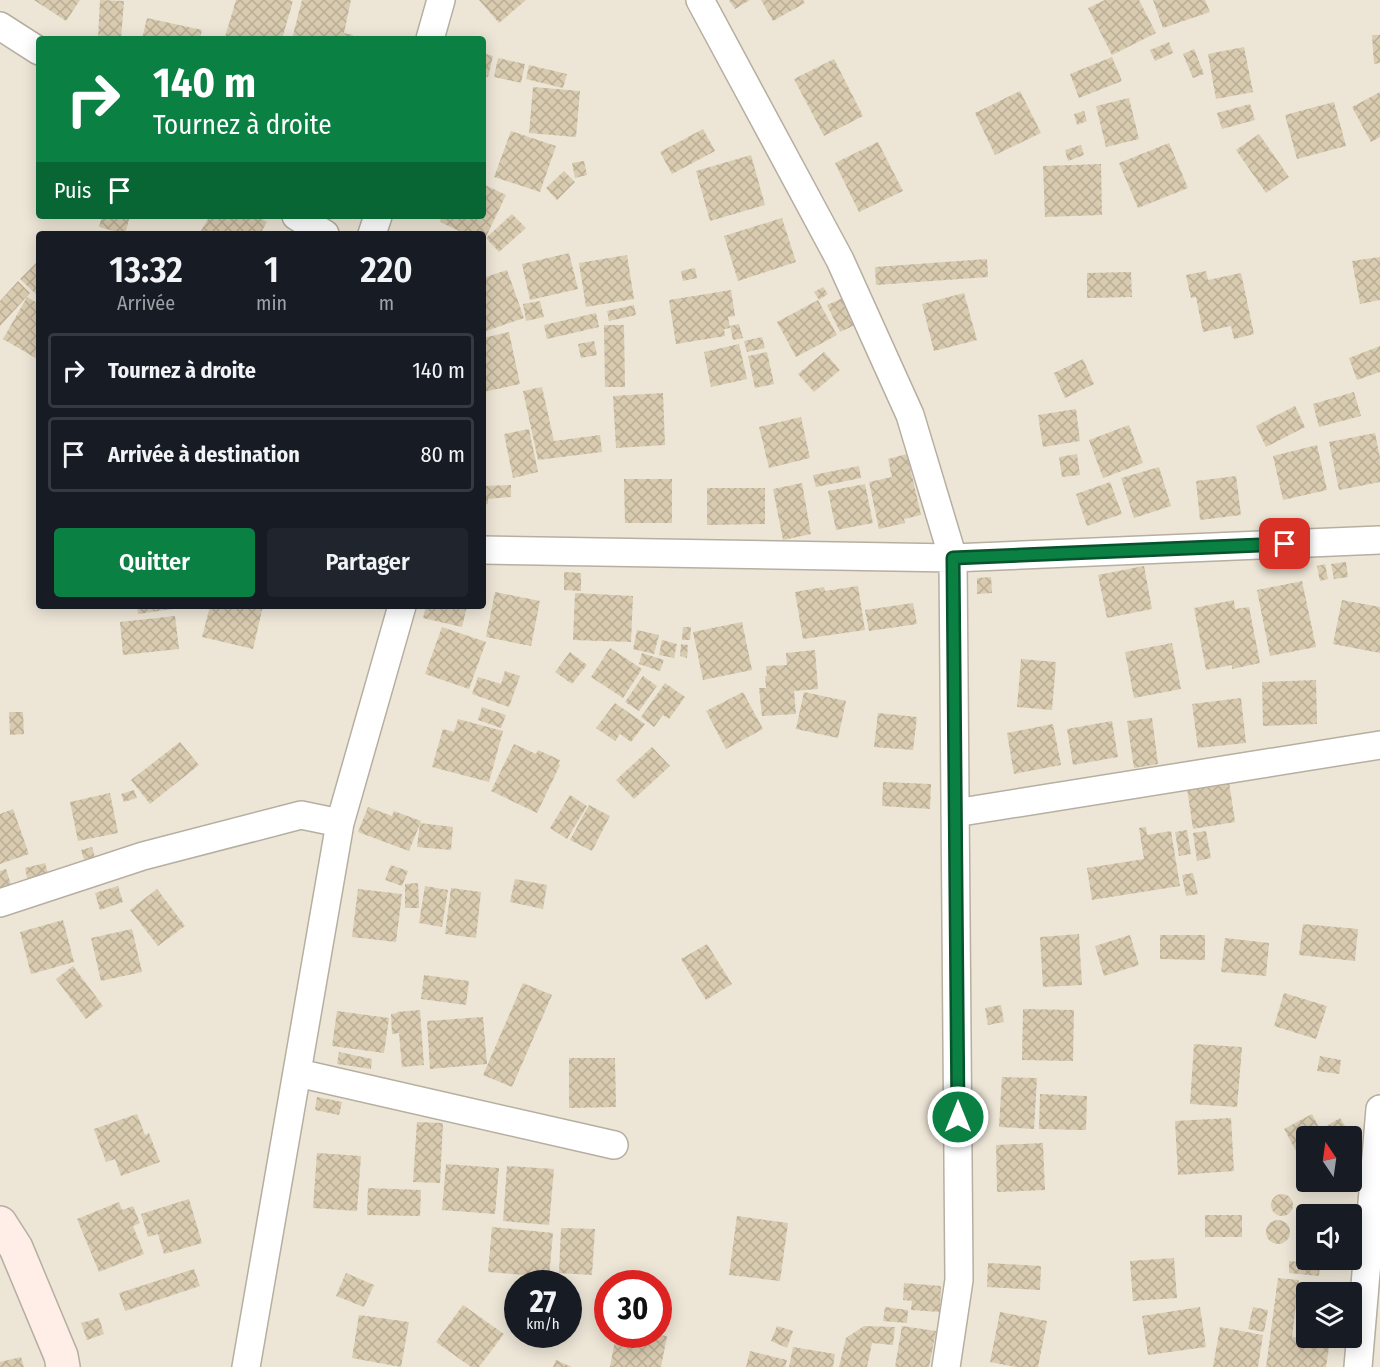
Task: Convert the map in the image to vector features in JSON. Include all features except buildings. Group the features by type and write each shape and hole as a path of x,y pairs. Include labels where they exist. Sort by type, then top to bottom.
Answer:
{"street":[{"path":"431,36 441,0"},
{"path":"700,0 840,260 910,415 953,558 959,1281 946,1367"},
{"path":"0,26 36,49"},
{"path":"301,219 320,231"},
{"path":"486,550 953,558 1380,540"},
{"path":"246,1367 340,823 401,609"},
{"path":"955,813 1380,745"},
{"path":"0,903 143,856 301,815 340,823"},
{"path":"298,1073 614,1144"},
{"path":"1358,1367 1380,1109"},
{"path":"0,1223 16,1248 61,1356 63,1367"}],"route":[{"path":"958,1117 953,558 1285,544"}]}
